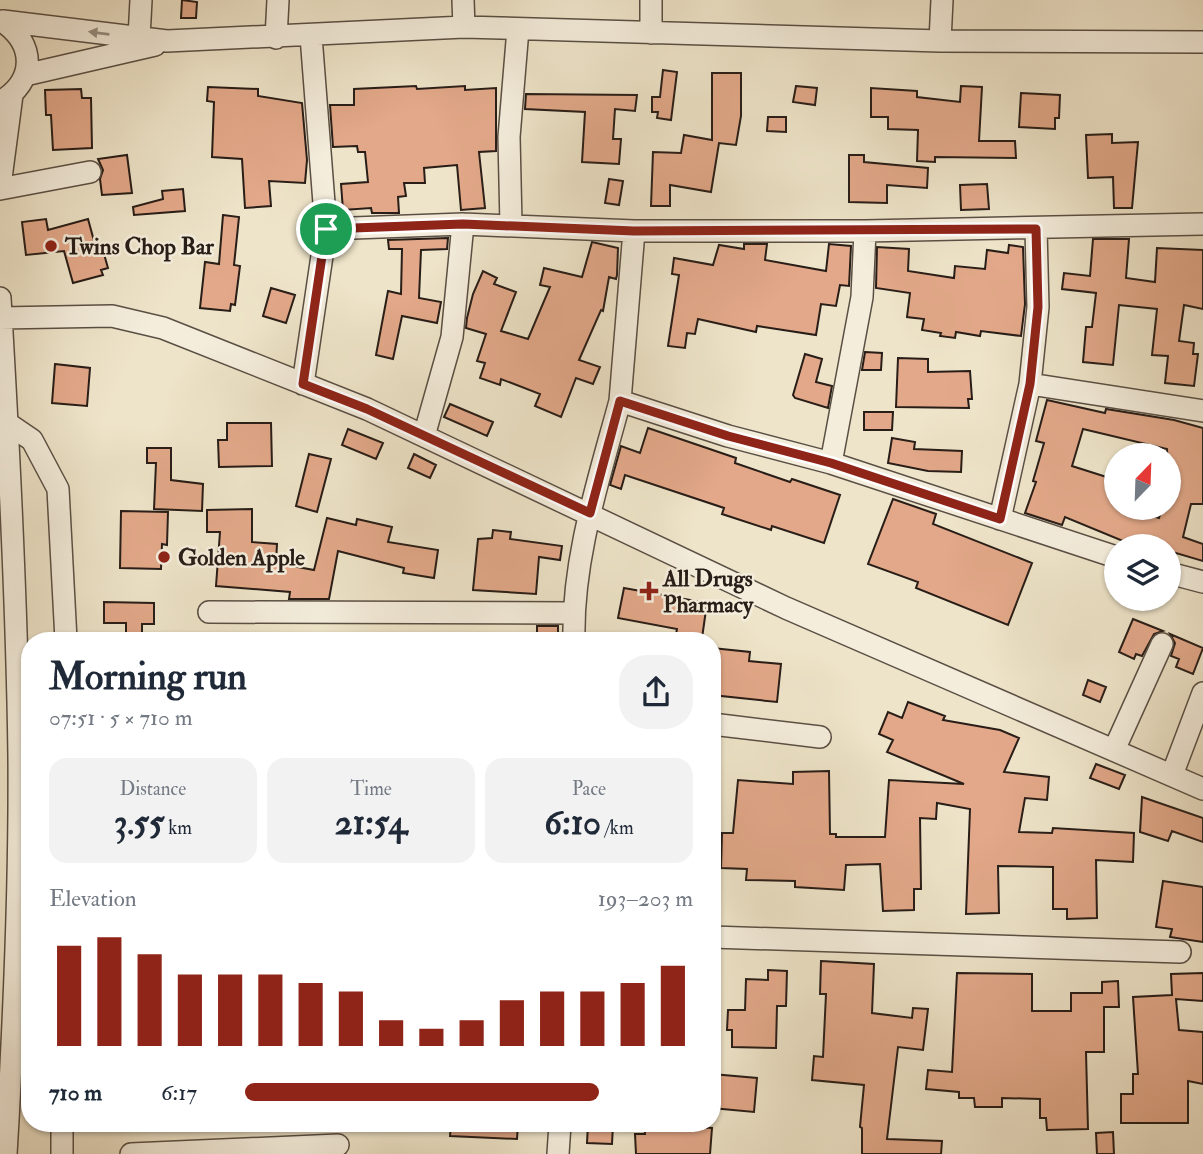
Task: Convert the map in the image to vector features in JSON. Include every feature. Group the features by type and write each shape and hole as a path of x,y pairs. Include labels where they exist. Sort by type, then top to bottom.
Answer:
{"street":[{"path":"139,38 141,0"},
{"path":"276,38 278,0"},
{"path":"463,0 464,27"},
{"path":"651,0 651,33"},
{"path":"940,41 942,0"},
{"path":"1,21 167,41 276,38 464,27 940,41 1203,42"},
{"path":"1,21 15,31 24,44 28,60 25,75 6,99 0,188 90,172"},
{"path":"511,225 509,137 518,29"},
{"path":"303,384 326,229 311,36"},
{"path":"25,75 167,41"},
{"path":"326,229 463,224 634,231 865,232 1203,224"},
{"path":"424,436 452,337 463,224"},
{"path":"1000,519 1030,384 1038,307 1036,229"},
{"path":"574,632 573,613 590,513 620,401 634,231"},
{"path":"831,463 862,297 865,232"},
{"path":"6,1154 14,1013 19,758 7,423 0,311 113,316 163,328 367,409 786,608 1203,789"},
{"path":"1030,384 1203,411"},
{"path":"620,401 728,436 831,463 1104,553"},
{"path":"7,423 32,440 58,488 66,632"},
{"path":"1181,576 1203,582"},
{"path":"209,612 573,613"},
{"path":"1114,750 1162,644"},
{"path":"1171,775 1203,694"},
{"path":"721,725 820,737"},
{"path":"721,937 1180,952"},
{"path":"62,1132 62,1154"},
{"path":"558,1154 559,1132"},
{"path":"131,1154 338,1145"}],"building":[{"path":"182,0 197,2 196,18 181,18"},
{"path":"663,70 677,72 671,120 657,118 658,112 652,112 652,97 660,97"},
{"path":"712,73 741,73 741,116 736,145 719,143 711,192 670,185 670,206 651,206 653,152 681,153 684,135 712,140"},
{"path":"416,86 417,89 465,86 465,90 496,88 496,151 479,152 485,208 461,210 457,165 424,168 425,183 404,183 406,196 398,197 399,213 372,213 371,208 343,210 341,184 368,182 365,152 358,152 357,146 333,147 330,105 354,105 354,89"},
{"path":"796,86 817,88 815,105 793,102"},
{"path":"961,86 982,87 979,141 1015,141 1016,158 935,157 935,162 917,161 918,130 888,129 888,117 871,117 871,88 917,91 917,97 960,102"},
{"path":"208,87 258,89 258,96 302,103 307,160 305,183 269,181 271,206 245,208 242,159 212,157 214,102 207,101"},
{"path":"81,89 82,98 91,98 92,148 53,150 51,115 46,115 45,90"},
{"path":"1021,93 1060,95 1059,118 1055,118 1055,129 1019,127"},
{"path":"526,94 637,95 635,111 615,109 613,139 621,139 619,164 582,162 585,112 525,109"},
{"path":"768,117 786,117 786,132 767,131"},
{"path":"1112,134 1112,143 1138,142 1132,208 1114,208 1113,177 1088,178 1086,135"},
{"path":"127,155 132,193 102,195 100,179 103,170 98,159"},
{"path":"849,155 864,155 864,162 928,168 927,188 887,185 887,203 849,202"},
{"path":"609,179 623,181 619,205 605,203"},
{"path":"987,184 989,209 961,210 960,185"},
{"path":"183,189 185,211 134,215 133,207 163,199 162,191"},
{"path":"223,215 239,217 234,265 240,266 235,305 231,304 230,311 200,308 205,262 219,264"},
{"path":"46,219 48,230 88,219 96,248 102,247 108,268 101,270 103,275 73,283 64,251 26,255 22,222"},
{"path":"448,238 447,249 421,250 419,298 441,302 437,323 402,316 393,359 376,355 388,291 401,294 402,249 389,249 388,240"},
{"path":"1093,239 1129,239 1126,278 1155,282 1157,248 1203,250 1203,309 1184,305 1179,341 1194,343 1193,354 1198,354 1194,386 1165,383 1168,356 1152,355 1157,309 1119,305 1113,365 1083,362 1086,327 1092,327 1096,293 1062,289 1064,273 1090,276"},
{"path":"592,242 618,248 617,275 616,279 609,277 603,311 601,310 579,360 600,367 593,384 576,378 561,417 535,406 540,394 501,379 500,385 480,378 485,363 477,361 486,334 466,328 467,318 483,271 497,278 494,284 516,292 501,331 528,339 550,287 540,285 544,268 582,277"},
{"path":"744,244 767,244 765,260 826,271 829,244 851,246 849,286 840,285 836,306 821,304 816,335 757,326 756,332 698,319 695,334 687,333 685,348 668,346 679,275 672,274 674,258 713,265 719,245 744,249"},
{"path":"1009,245 1023,247 1025,304 1021,336 981,331 980,336 956,332 955,338 940,336 941,333 922,330 924,319 907,317 910,293 876,288 877,247 909,249 908,271 954,278 955,266 985,269 987,250 1008,253"},
{"path":"271,288 295,295 286,323 263,316"},
{"path":"865,352 882,353 881,370 862,370"},
{"path":"805,354 822,359 816,382 832,386 828,408 795,398 793,395"},
{"path":"898,358 928,359 928,372 970,371 972,399 968,399 969,408 896,407"},
{"path":"55,364 90,368 87,406 52,403"},
{"path":"1047,400 1105,413 1106,409 1174,420 1203,428 1203,504 1191,504 1183,537 1203,544 1203,561 1181,555 1181,534 1106,534 1065,517 1062,525 1025,513 1036,482 1033,481 1044,443 1036,441"},
{"path":"450,404 493,422 487,436 444,417"},
{"path":"864,412 893,412 892,430 864,430"},
{"path":"227,423 271,423 272,466 219,467 218,440 227,440"},
{"path":"648,428 736,458 735,463 790,482 792,479 840,495 824,543 772,526 771,530 722,514 724,508 625,475 621,489 610,485 621,446 640,453"},
{"path":"348,429 383,443 376,459 342,445"},
{"path":"892,438 915,442 914,449 962,451 961,472 928,471 888,463"},
{"path":"147,448 171,448 171,480 203,484 202,511 154,509 156,463 147,463"},
{"path":"309,454 331,459 317,512 296,506"},
{"path":"414,454 436,465 430,478 408,468"},
{"path":"893,499 936,514 933,524 1032,563 1008,625 916,588 918,582 868,564"},
{"path":"252,509 252,542 277,544 276,563 314,570 327,518 356,525 357,519 392,527 388,542 438,550 434,578 403,573 404,568 338,551 329,599 289,599 290,592 216,586 220,532 207,532 207,510"},
{"path":"121,511 168,512 167,545 162,544 161,569 120,568"},
{"path":"493,530 511,532 510,539 562,546 560,560 539,557 536,594 473,590 478,539 492,538"},
{"path":"624,588 707,603 703,632 676,632 677,629 618,618"},
{"path":"104,602 154,603 154,624 142,624 142,632 126,632 126,623 104,623"},
{"path":"1133,619 1163,631 1154,634 1142,656 1136,654 1134,659 1119,652"},
{"path":"537,626 558,626 558,632 537,632"},
{"path":"1170,634 1203,648 1193,674 1176,667 1179,659 1171,656 1175,643"},
{"path":"721,649 750,652 749,661 781,664 777,702 721,696"},
{"path":"1088,680 1106,687 1100,702 1083,695"},
{"path":"908,702 945,716 943,720 1000,730 1019,738 1004,772 1049,777 1047,800 1025,798 1019,832 1052,833 1053,828 1134,833 1133,862 1096,860 1097,918 1067,919 1067,909 1053,909 1053,867 998,866 999,913 966,914 970,809 937,803 936,819 920,818 921,889 914,889 914,910 883,911 880,864 846,865 844,890 795,887 795,881 746,880 747,869 721,868 722,833 733,833 738,780 793,784 793,772 829,771 830,834 836,834 836,837 885,837 889,780 964,784 887,752 893,740 879,734 888,712 902,718"},
{"path":"1096,764 1125,775 1119,789 1090,778"},
{"path":"1142,797 1203,818 1203,842 1172,831 1168,841 1140,832"},
{"path":"1163,881 1203,887 1203,942 1170,937 1172,929 1156,927"},
{"path":"821,961 874,964 872,1013 912,1018 913,1008 928,1009 923,1050 898,1047 887,1139 942,1141 941,1154 862,1154 860,1127 864,1085 812,1080 814,1056 823,1057 826,994 820,994"},
{"path":"768,970 787,971 786,1006 777,1006 776,1048 732,1047 732,1030 727,1030 728,1010 745,1010 746,979 768,980"},
{"path":"957,973 1032,974 1032,1011 1071,1011 1071,993 1102,993 1102,982 1118,981 1119,1007 1104,1007 1104,1052 1086,1052 1088,1129 1047,1130 1046,1118 1040,1118 1040,1099 1002,1098 1002,1107 975,1107 974,1098 959,1098 959,1092 926,1089 928,1070 952,1072"},
{"path":"1203,973 1203,1001 1176,999 1179,1030 1203,1032 1203,1084 1188,1081 1188,1123 1121,1123 1121,1094 1133,1094 1133,1074 1138,1074 1133,997 1172,995 1171,974"},
{"path":"721,1075 757,1078 754,1112 721,1109"},
{"path":"450,1132 517,1132 517,1139 450,1136"},
{"path":"588,1132 613,1132 612,1144 587,1143"},
{"path":"712,1132 710,1154 636,1154 635,1134"},
{"path":"1113,1132 1114,1154 1097,1154 1096,1133"}],"place":[{"name":"Twins Chop Bar","path":"51,246"},
{"name":"Golden Apple","path":"164,557"},
{"name":"All Drugs Pharmacy","path":"649,591"}],"route":[{"path":"463,224 634,231 865,232 1036,229 1038,307 1030,384 1000,519 831,463 728,436 620,401 590,513 367,409 303,384 326,229 463,224"}]}
